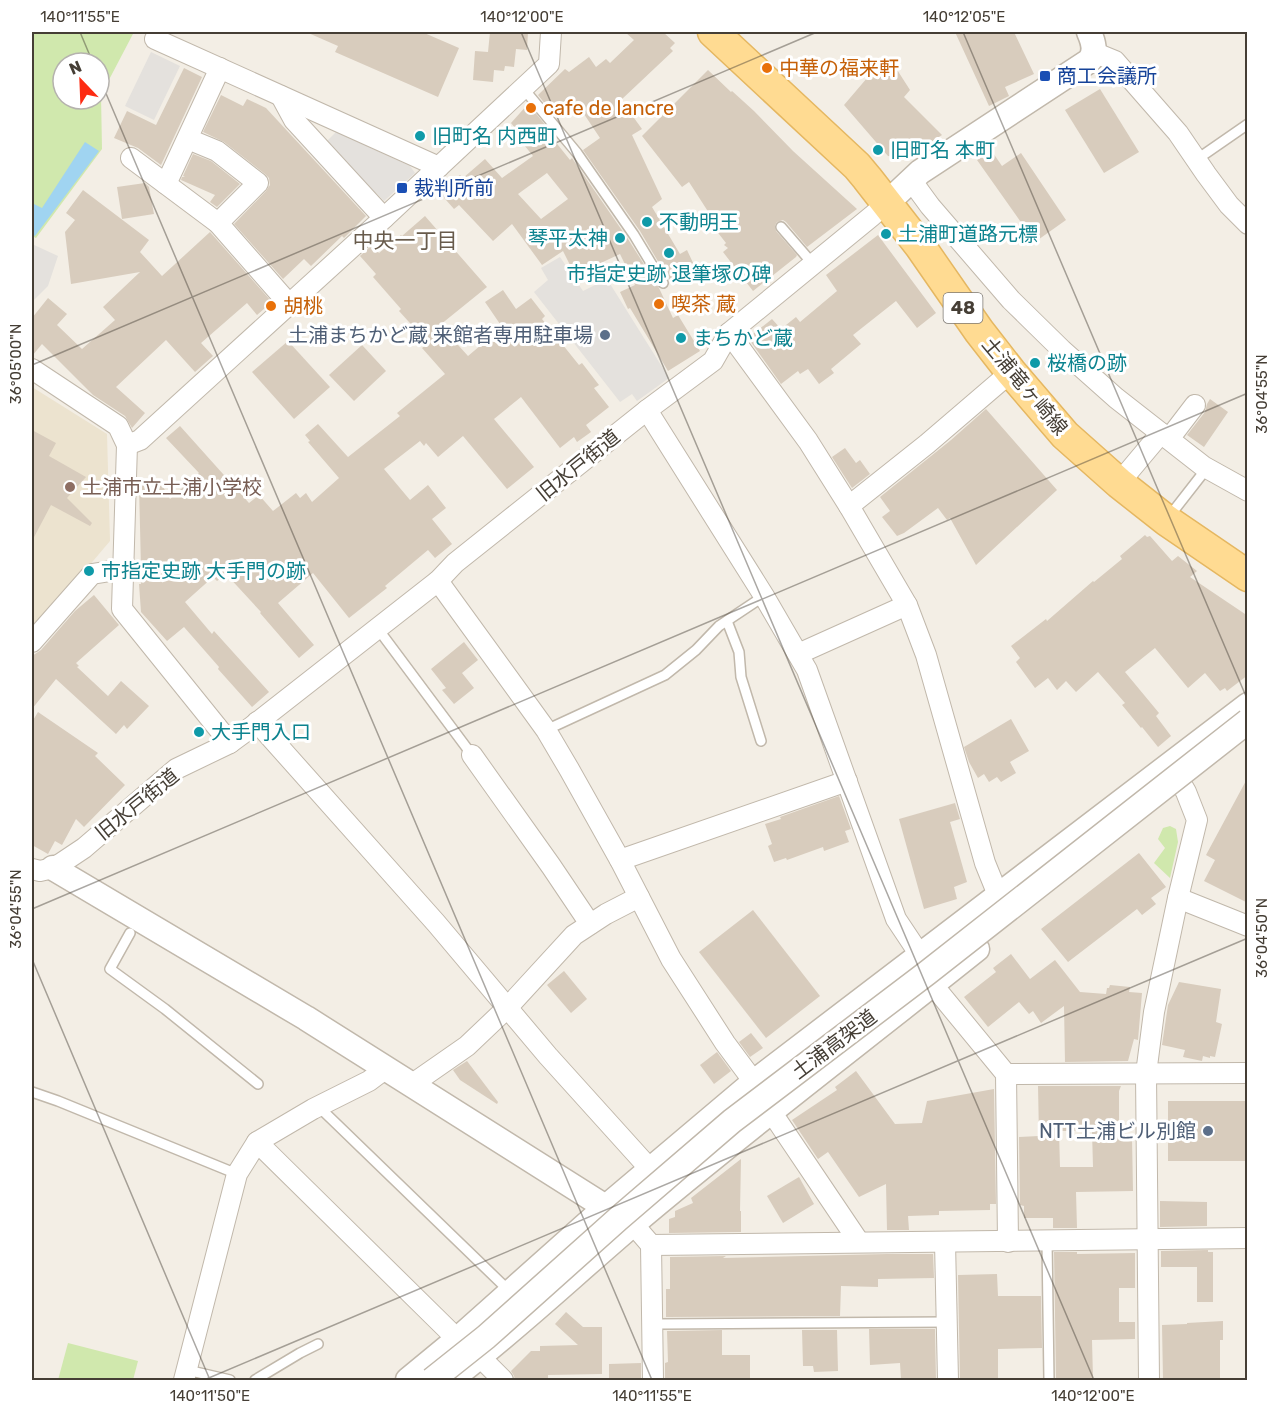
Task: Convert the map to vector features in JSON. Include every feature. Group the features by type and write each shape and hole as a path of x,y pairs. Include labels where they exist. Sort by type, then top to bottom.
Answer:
{"main road":[{"name":"土浦竜ヶ崎線","path":"713,32 857,166 920,246 1011,372 1065,435 1119,483 1166,520 1248,576"}],"street":[{"path":"127,445 140,440 549,64 551,32"},
{"path":"154,39 439,166"},
{"path":"1091,42 1115,61 1178,133 1229,205 1248,224"},
{"name":"旧水戸街道","path":"42,868 84,848 176,769 230,743 438,581 456,563 647,410 713,361 729,333 886,203 910,180 1089,61 1092,57 1091,42"},
{"path":"166,184 220,68"},
{"path":"281,96 294,120 384,218"},
{"path":"188,139 217,151 258,183 218,223"},
{"path":"131,158 218,223 289,304"},
{"path":"910,180 1011,300 1062,350 1116,398 1207,468 1248,491"},
{"path":"729,333 808,441 907,605 926,655 985,862 998,895"},
{"path":"32,369 118,426 127,445 123,609 230,743"},
{"path":"849,506 927,444 1011,372"},
{"path":"1119,483 1195,405"},
{"path":"647,410 764,596 807,670 896,920 920,955 932,984 1006,1074 1008,1242"},
{"path":"32,642 92,574 123,569"},
{"path":"438,581 546,730 620,860 671,959 859,1242"},
{"path":"798,654 907,605"},
{"path":"408,1380 459,1338 606,1206 754,1082 1248,705"},
{"name":"土浦高架道","path":"432,1380 486,1337 732,1121 1248,721"},
{"path":"257,722 436,923 548,1056 650,1169"},
{"path":"450,1380 480,1358 633,1224 770,1110 1248,732"},
{"path":"472,755 590,924"},
{"path":"620,860 847,781"},
{"path":"1149,1380 1146,1074 1154,1012 1197,820 1182,785"},
{"path":"42,868 306,1018 633,1224 651,1245 653,1380"},
{"path":"411,1085 467,1046 507,1008 574,935 606,914 639,897"},
{"path":"1178,898 1248,926"},
{"path":"185,1375 237,1174 257,1142 318,1106 369,1081 385,1069"},
{"path":"1006,1074 1248,1073"},
{"path":"257,1142 449,1331"},
{"path":"651,1245 1248,1238"},
{"path":"945,1242 948,1380"},
{"path":"480,1358 503,1380"}],"lane":[{"path":"523,88 577,153 634,235 663,283"},
{"path":"1197,160 1248,124"},
{"path":"781,227 813,264"},
{"path":"1166,520 1207,468"},
{"path":"546,730 665,675 696,650 719,626 764,596"},
{"path":"727,621 739,652 741,677 761,741"},
{"path":"384,637 472,755"},
{"path":"130,933 110,969 165,1009 258,1084"},
{"path":"32,1092 237,1174"},
{"path":"318,1106 502,1284"},
{"path":"1047,1241 1049,1380"},
{"path":"660,1324 947,1322"},
{"path":"255,1380 318,1344"},
{"path":"185,1375 230,1380"}],"shaded area":[{"path":"151,52 180,66 154,120 125,106"},
{"path":"336,132 410,166 415,173 384,201 326,142"},
{"path":"32,244 58,256 48,286 32,302"},
{"name":"土浦まちかど蔵 来館者専用駐車場","path":"560,257 583,291 607,279 669,378 637,401 632,394 620,402 534,292 548,280 541,268"},
{"name":"土浦市立土浦小学校","path":"32,387 107,434 110,541 32,633"}],"green space":[{"path":"32,32 134,32 111,76 111,51 51,51 51,111 101,111 102,149 36,238 32,236"},
{"path":"1170,826 1176,829 1178,842 1170,878 1154,863 1165,848 1158,839 1163,828"},
{"path":"68,1343 138,1361 133,1380 58,1380"}],"water":[{"path":"85,142 99,151 35,236 32,234 32,203 42,208"}],"building":[{"path":"306,32 422,32 459,48 438,97 335,52 338,46"},
{"path":"490,32 528,32 527,50 516,49 514,67 505,66 504,71 494,70 493,82 473,80 475,51 488,52"},
{"path":"625,32 663,32 675,43 670,48 673,51 621,100 642,129 632,135 662,199 652,207 680,254 687,250 695,267 669,280 640,231 583,150 600,138 578,105 554,115 538,95 565,69 569,72 589,57 596,67 606,59 610,63 634,40"},
{"path":"955,32 1014,32 1034,74 1005,87 1009,96 989,106"},
{"path":"885,57 894,65 910,90 904,97 942,135 906,158 888,156 844,105"},
{"path":"184,68 202,77 161,165 138,148 114,138 127,111 156,125"},
{"path":"708,70 857,209 807,247 786,222 783,220 777,222 776,231 797,255 753,291 723,252 728,248 724,245 726,243 715,229 718,227 689,182 682,187 642,136"},
{"path":"1100,89 1139,152 1104,173 1065,110"},
{"path":"221,95 243,106 247,99 266,108 366,216 311,266 304,259 283,279 234,224 266,191 270,185 269,178 224,142 203,132"},
{"path":"528,104 552,133 550,135 570,160 572,158 659,288 673,318 678,315 700,351 668,371 630,308 628,309 620,292 635,285 620,254 575,275 563,251 542,265 512,224 493,241 459,205 454,209 438,191 460,175 463,178 485,159 502,178 533,156 516,135 519,133 511,123","holes":["547,173 568,199 541,219 518,194"]},
{"path":"991,150 1002,166 1021,153 1066,220 1035,242 977,160"},
{"path":"193,154 211,161 240,184 217,207 210,202 215,195 181,180 185,177 183,176"},
{"path":"145,183 149,187 154,214 122,219 117,187"},
{"path":"83,190 149,240 140,252 162,276 210,232 272,302 257,315 247,303 201,343 213,356 195,372 166,340 116,387 145,413 132,428 125,416 93,395 42,344 32,356 32,318 48,298 67,314 57,325 82,349 115,320 103,307 140,272 71,284 65,232 75,220 66,213"},
{"path":"425,216 487,287 440,325 468,356 493,335 490,332 500,324 485,302 503,290 516,309 531,298 545,316 542,319 579,365 582,363 599,385 594,388 609,407 586,425 591,432 577,442 574,437 560,448 521,397 494,419 534,467 507,489 463,436 438,457 426,443 424,446 420,441 384,469 410,500 428,485 446,508 432,519 452,544 435,558 428,550 385,586 387,588 349,618 313,573 278,603 314,645 299,658 226,574 217,581 213,577 185,602 212,634 214,631 269,692 252,707 184,627 167,641 141,612 139,485 162,485 170,499 199,473 166,438 180,426 249,503 259,495 273,511 296,493 300,498 306,493 312,502 339,478 308,442 310,441 305,435 318,424 348,457 400,416 397,413 445,374 422,348 428,343 399,311 401,309 373,277 376,274 360,256 372,245 379,253"},
{"path":"878,235 936,313 917,328 896,301 853,335 861,344 831,369 834,373 819,384 808,369 800,374 798,371 781,384 748,338 772,319 781,329 796,317 800,322 837,291 826,275"},
{"path":"288,341 330,387 294,419 252,372"},
{"path":"362,345 386,371 354,401 329,375"},
{"path":"1210,399 1228,412 1204,447 1187,435 1205,412"},
{"path":"986,409 1057,490 976,565 950,518 947,520 938,508 897,536 882,517 890,511 880,497"},
{"path":"32,430 56,443 49,456 86,477 67,498 92,523 90,526 51,505 32,541"},
{"path":"845,448 856,463 860,460 870,474 852,488 832,457"},
{"path":"1145,535 1150,536 1172,561 1178,556 1197,571 1190,577 1248,616 1248,675 1227,691 1225,688 1220,691 1205,673 1188,688 1155,648 1125,672 1159,713 1156,716 1171,736 1158,747 1122,705 1125,703 1098,672 1076,692 1066,681 1057,690 1048,678 1035,688 1016,662 1020,658 1011,646 1046,619 1047,621 1122,559 1120,556"},
{"path":"94,595 119,625 76,663 79,666 77,667 108,696 121,681 149,706 127,729 124,725 116,734 56,679 32,709 32,656 41,650 75,611"},
{"path":"464,642 478,660 462,673 474,688 454,704 442,690 446,688 431,669"},
{"path":"38,712 98,753 95,756 125,785 84,827 76,819 62,845 55,841 48,854 32,845 32,722"},
{"path":"1011,719 1029,751 1010,762 1016,773 1001,782 997,777 989,782 984,774 978,778 964,747"},
{"path":"1248,777 1248,903 1204,881 1215,860 1206,855"},
{"path":"839,796 851,829 845,831 849,842 824,851 823,847 787,860 786,858 774,862 768,846 772,844 765,824"},
{"path":"955,803 960,819 950,822 967,882 954,887 957,899 924,909 899,819"},
{"path":"1139,853 1166,887 1151,898 1156,904 1142,915 1137,909 1068,962 1041,929"},
{"path":"753,910 820,996 766,1038 699,952"},
{"path":"1011,954 1030,979 1055,960 1080,992 1106,994 1110,985 1130,987 1129,992 1142,993 1138,1040 1134,1039 1128,1061 1065,1062 1064,1006 1041,1023 1033,1011 1029,1014 1019,1002 988,1027 964,997 996,972 993,968"},
{"path":"564,971 587,999 571,1013 547,985"},
{"path":"1179,982 1221,989 1216,1022 1222,1024 1215,1057 1203,1056 1202,1061 1183,1057 1185,1050 1162,1045 1168,1005"},
{"path":"751,1033 763,1048 750,1057 739,1042"},
{"path":"717,1052 731,1071 714,1084 700,1065"},
{"path":"467,1061 498,1102 497,1104 460,1080 453,1070"},
{"path":"856,1071 895,1124 922,1123 927,1101 994,1089 996,1204 990,1204 990,1210 939,1211 939,1215 908,1216 909,1230 887,1230 886,1184 859,1197 828,1152 818,1159 792,1120 837,1090 835,1087"},
{"path":"1038,1086 1121,1086 1119,1091 1119,1138 1132,1138 1133,1191 1076,1192 1077,1228 1053,1228 1053,1218 1024,1218 1024,1206 1020,1205 1019,1137 1039,1136","holes":["1059,1131 1092,1131 1093,1167 1060,1167"]},
{"name":"NTT土浦ビル別館","path":"1168,1101 1248,1101 1248,1161 1168,1161"},
{"path":"741,1159 741,1232 669,1233 669,1219 675,1217 675,1211 693,1203 691,1198"},
{"path":"799,1177 814,1204 783,1223 767,1196"},
{"path":"1160,1201 1207,1202 1207,1226 1160,1227"},
{"path":"1208,1250 1208,1252 1213,1252 1213,1302 1197,1302 1197,1267 1161,1267 1161,1251"},
{"path":"1054,1252 1135,1253 1135,1288 1119,1288 1119,1322 1135,1322 1135,1339 1092,1340 1093,1378 1056,1379"},
{"path":"933,1254 934,1278 878,1279 878,1287 841,1286 840,1316 666,1317 666,1289 670,1289 670,1257"},
{"path":"997,1274 998,1296 1041,1296 1042,1348 998,1349 998,1380 960,1380 958,1275"},
{"path":"566,1312 583,1327 602,1327 602,1374 548,1375 548,1380 515,1380 511,1371 531,1351 540,1351 540,1346 578,1345 555,1324"},
{"path":"1223,1321 1223,1340 1220,1340 1220,1380 1163,1380 1162,1325"},
{"path":"869,1329 935,1329 936,1380 901,1380 900,1363 870,1365"},
{"path":"722,1330 722,1355 750,1355 750,1380 665,1380 665,1363 668,1362 667,1331"},
{"path":"802,1330 837,1330 838,1371 814,1372 813,1366 803,1366"},
{"path":"641,1363 641,1380 609,1380 609,1364"}],"place":[{"name":"中華の福来軒","path":"767,68"},
{"name":"商工会議所","path":"1045,76"},
{"name":"cafe de lancre","path":"531,108"},
{"name":"旧町名 内西町","path":"420,136"},
{"name":"旧町名 本町","path":"878,150"},
{"name":"裁判所前","path":"402,188"},
{"name":"不動明王","path":"647,222"},
{"name":"土浦町道路元標","path":"886,234"},
{"name":"琴平太神","path":"620,238"},
{"name":"市指定史跡 退筆塚の碑","path":"669,253"},
{"name":"喫茶 蔵","path":"659,304"},
{"name":"胡桃","path":"271,306"},
{"name":"土浦まちかど蔵 来館者専用駐車場","path":"605,335"},
{"name":"まちかど蔵","path":"681,338"},
{"name":"桜橋の跡","path":"1035,363"},
{"name":"土浦市立土浦小学校","path":"70,487"},
{"name":"市指定史跡 大手門の跡","path":"89,571"},
{"name":"大手門入口","path":"199,732"},
{"name":"NTT土浦ビル別館","path":"1208,1131"}],"district":[{"name":"中央一丁目","path":"405,241"}]}
